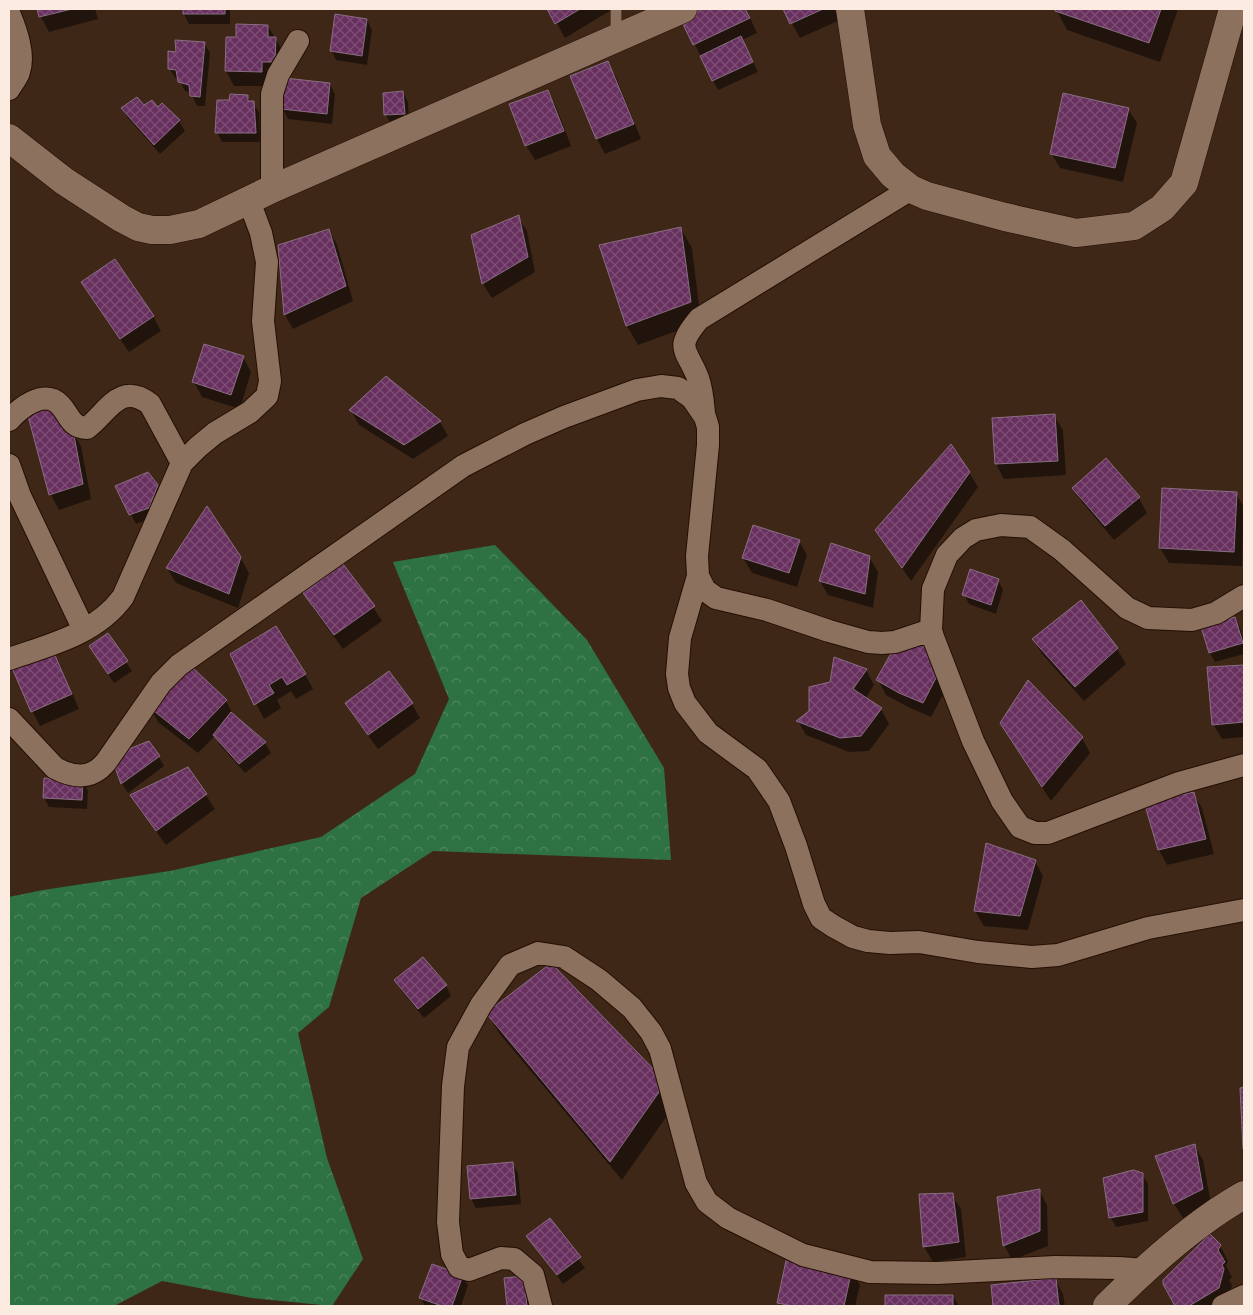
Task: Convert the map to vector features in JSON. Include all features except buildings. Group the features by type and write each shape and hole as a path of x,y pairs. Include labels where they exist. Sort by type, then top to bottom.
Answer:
{"street":[{"path":"9,138 64,180 121,218 152,230 170,230 199,224 260,195 683,9"},
{"path":"850,9 867,125 877,156 893,176 911,189 927,196 1005,218 1076,233 1134,226 1162,208 1184,183 1233,9"},
{"path":"9,13 15,28 21,58 19,72 9,89"},
{"path":"9,659 73,637 114,609 124,597 182,463 215,433 250,412 267,396 270,380 263,321 267,262 261,233 260,195 272,94 278,75 298,41"},
{"path":"911,189 699,319 688,332 683,344 687,358 698,378 708,427 708,445 697,556 698,576 680,638 677,674 678,688 685,703 708,733 756,769 779,801 796,846 814,904 821,918 853,937 868,941 890,943 919,942 978,952 1032,957 1058,955 1148,928 1244,910"},
{"path":"9,719 55,768 83,776 94,774 106,762 161,683 179,665 463,466 524,434 636,390 661,386 678,388 692,398 705,416"},
{"path":"9,420 21,408 38,399 51,398 59,404 74,425 80,428 87,428 116,399 124,396 136,396 150,404 182,463"},
{"path":"9,465 20,496 84,630"},
{"path":"1244,596 1216,613 1192,620 1148,618 1127,608 1062,550 1030,527 1000,526 976,530 964,538 946,555 933,589 931,630 973,741 1002,801 1020,827 1035,833 1048,833 1179,783 1244,765"},
{"path":"698,576 705,590 716,598 767,610 868,642 895,642 931,630"},
{"path":"541,1306 533,1275 514,1259 500,1258 469,1270 459,1267 452,1254 448,1222 453,1086 458,1047 482,1005 510,965 538,953 564,956 599,980 632,1008 651,1032 660,1048 696,1182 708,1202 728,1218 803,1256 870,1272 937,1273 1054,1267 1145,1270"},
{"path":"1107,1306 1145,1270 1217,1211 1244,1195"},
{"path":"1223,1306 1244,1296"}],"lane":[{"path":"616,9 616,38"}],"green space":[{"path":"495,545 587,640 664,768 671,860 433,851 361,898 329,1007 298,1033 327,1158 363,1259 332,1306 252,1298 162,1281 114,1306 9,1306 9,897 170,871 321,837 415,774 449,699 393,562"}]}
